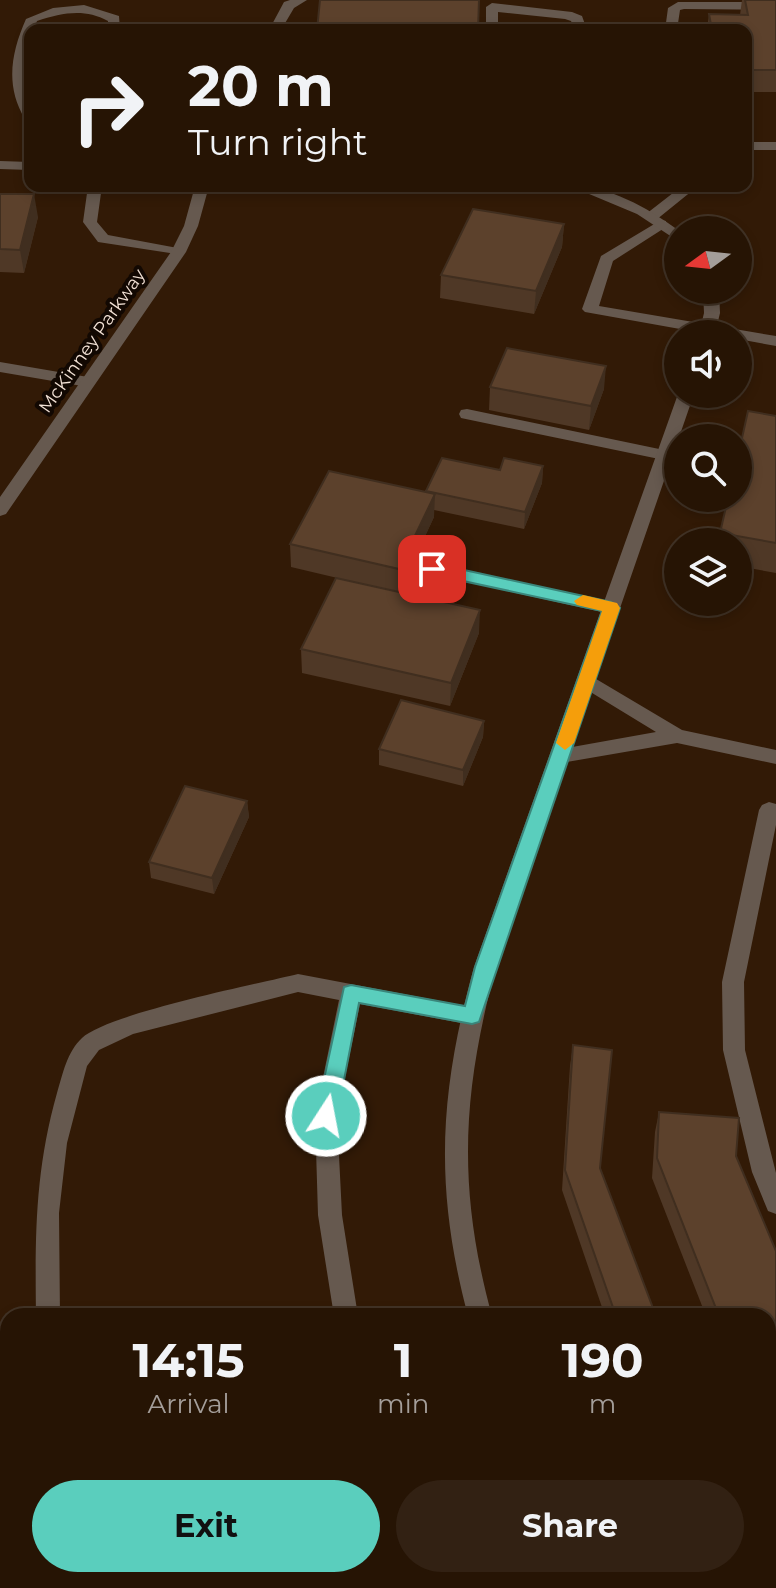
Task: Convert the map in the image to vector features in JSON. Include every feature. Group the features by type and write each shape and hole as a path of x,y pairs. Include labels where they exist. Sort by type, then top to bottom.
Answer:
{"street":[{"path":"278,24 289,5 301,0"},
{"path":"476,1 492,7 567,15 577,19 579,24"},
{"path":"672,24 674,8 683,5 776,6"},
{"path":"30,24 32,19 76,7 102,11 114,19 114,24"},
{"path":"492,7 492,24"},
{"path":"24,39 17,75 20,100 24,106"},
{"path":"752,146 776,146"},
{"path":"0,165 24,166"},
{"path":"94,192 90,222 103,239 178,252"},
{"name":"McKinney Parkway","path":"0,510 178,252 191,226 200,192"},
{"path":"596,192 621,200 664,226"},
{"path":"664,323 590,309 606,259 656,220 685,192"},
{"path":"752,337 776,341"},
{"path":"0,367 88,382"},
{"path":"467,414 664,455 485,967 472,1016 461,1067 453,1172 464,1254 478,1308"},
{"path":"432,569 611,608"},
{"path":"586,680 677,736 776,757"},
{"path":"561,756 677,736"},
{"path":"769,810 733,982 734,1050 764,1172 776,1203"},
{"path":"48,1308 47,1213 55,1143 77,1063 91,1043 129,1026 298,983 472,1016"},
{"path":"345,1308 330,1215 326,1116 351,993"}],"building":[{"path":"320,0 479,0 478,24 318,24"},
{"path":"745,0 776,0 776,70 752,70 752,24 711,24 709,14 748,15"},
{"path":"0,194 34,194 20,250 0,249"},
{"path":"473,209 564,224 536,291 441,275"},
{"path":"507,348 606,366 591,406 490,387"},
{"path":"748,411 776,416 776,543 752,539 752,528 721,528 725,512 752,512 752,424 745,424"},
{"path":"442,458 500,470 504,458 543,466 525,512 426,491"},
{"path":"329,471 435,494 399,569 290,544"},
{"path":"336,578 480,610 451,683 301,649"},
{"path":"401,700 484,721 463,770 379,749"},
{"path":"185,786 247,801 212,878 149,862"},
{"path":"573,1045 612,1050 600,1168 653,1308 613,1308 565,1170"},
{"path":"659,1112 739,1118 736,1156 776,1251 776,1308 716,1308 657,1158"}],"slow traffic":[{"path":"565,743 611,608 583,601"}],"route":[{"path":"326,1116 351,993 472,1016 485,967 611,608 432,569"}]}
